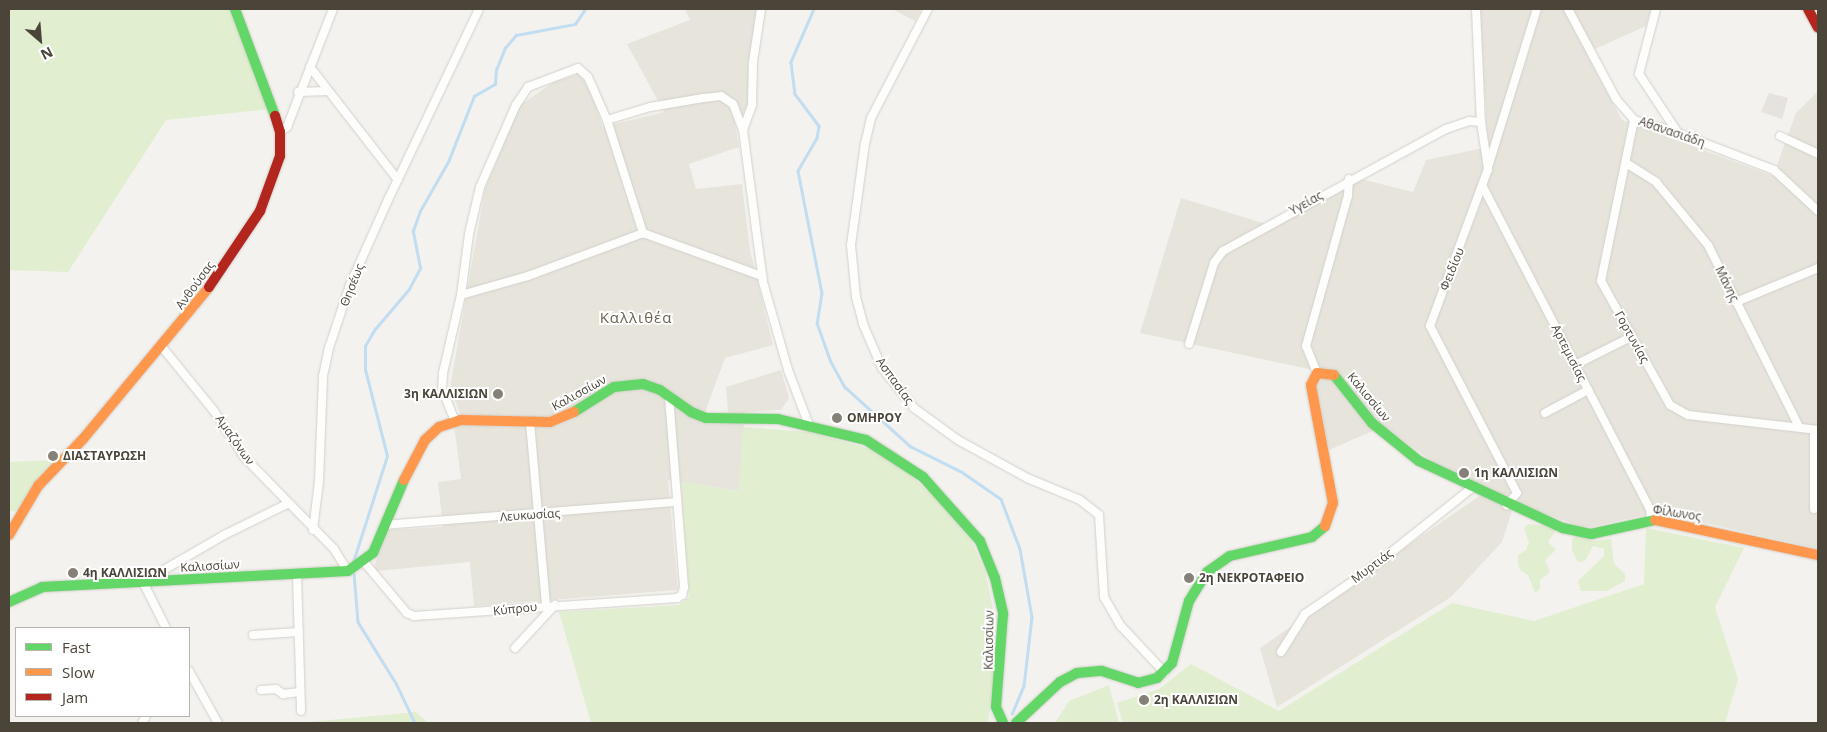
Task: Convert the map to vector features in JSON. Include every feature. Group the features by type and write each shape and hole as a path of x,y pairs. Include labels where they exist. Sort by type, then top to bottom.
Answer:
{"main road":[{"name":"Ανθούσας","path":"9,535 38,486 162,347 206,292 256,219 277,167 280,132 264,80 235,9"},
{"path":"1808,9 1818,28"},
{"path":"1016,723 1060,682 1077,673 1102,671 1146,684 1165,673 1175,657 1192,592 1207,572 1219,562 1244,551 1312,537 1328,524 1333,503 1312,385 1317,373"},
{"name":"Καλισσίων","path":"1317,373 1334,375 1372,423 1403,450 1507,504"},
{"name":"Καλισσίων","path":"9,602 42,587 297,575 348,570 364,562 373,553 384,525 425,440 439,426 455,421 530,422 563,418 605,392 624,385 647,385 669,396 691,412 706,418 770,418 809,425 866,440 905,463 948,503 980,541 992,569 1003,608 1003,644 996,710 1003,723"},
{"name":"Φίλωνος","path":"1507,504 1584,534 1651,520 1818,555"}],"street":[{"path":"280,132 286,126 298,92 333,9"},
{"name":"Θησέως","path":"312,530 319,481 323,376 329,348 350,285 479,9"},
{"path":"743,130 752,105 754,62 761,9"},
{"name":"Ασπασίας","path":"928,9 871,118 865,144 851,245 855,289 863,324 882,368 914,408 958,440 1027,478 1080,500 1098,516 1104,597 1121,626 1165,673"},
{"name":"Φειδίου","path":"1476,9 1481,122 1488,169 1483,187 1430,326 1517,493 1507,504"},
{"path":"1488,169 1537,9"},
{"name":"Αθανασιάδη","path":"1568,9 1616,99 1634,120 1678,133 1774,170 1818,211"},
{"path":"1656,9 1639,74 1678,133"},
{"path":"310,67 398,180"},
{"path":"455,421 442,389 442,381 461,295 469,234 480,186 516,105 528,87 578,68 588,78 607,120 643,233"},
{"path":"298,92 328,91"},
{"path":"607,120 650,106 721,96 734,104 743,130 762,276 788,370 809,425"},
{"name":"Γορτυνίας","path":"1634,120 1600,273 1601,281 1670,405 1688,415 1816,430"},
{"name":"Υγείας","path":"1189,344 1214,263 1223,251 1349,179 1446,129 1469,121 1481,122"},
{"path":"1780,136 1818,154"},
{"name":"Μάνης","path":"1626,162 1656,182 1700,232 1798,427"},
{"path":"1317,373 1306,346 1348,196 1349,179"},
{"name":"Αρτεμισίας","path":"1483,187 1650,509 1651,520"},
{"path":"461,295 528,276 643,233 762,276"},
{"path":"1736,302 1818,268"},
{"path":"1575,365 1631,337"},
{"name":"Αμαζόνων","path":"162,347 214,411 245,458 312,530"},
{"path":"1545,412 1588,390"},
{"path":"669,396 677,502"},
{"path":"530,422 546,606"},
{"path":"1814,509 1816,430"},
{"name":"Μυρτιάς","path":"1281,652 1306,614 1369,570 1473,488"},
{"name":"Λευκωσίας","path":"384,525 537,515 677,502"},
{"name":"Κύπρου","path":"364,562 407,613 414,616 677,598 682,595 684,588 677,502"},
{"path":"166,627 143,582 224,535 286,504"},
{"path":"312,530 334,549 348,570"},
{"path":"297,575 301,711"},
{"path":"515,648 555,605"},
{"path":"253,635 298,632"},
{"path":"191,680 218,723"},
{"path":"261,690 276,689 283,694 300,692"}],"shaded area":[{"path":"685,9 757,9 748,65 749,102 742,115 734,118 739,147 689,164 696,189 742,184 750,250 773,345 725,358 701,423 729,424 726,387 781,370 789,398 781,410 745,412 739,491 668,480 678,590 474,606 470,562 377,571 374,566 389,530 443,527 438,482 461,479 454,425 464,424 450,387 485,189 520,105 554,82 579,74 590,89 603,127 664,112 627,44 690,20"},
{"path":"892,9 921,9 915,21"},
{"path":"1480,9 1651,9 1646,26 1586,53 1622,120 1773,176 1796,113 1818,91 1818,549 1659,512 1590,527 1576,525 1515,502 1502,542 1451,597 1277,707 1260,648 1488,490 1437,465 1384,426 1329,450 1313,370 1140,333 1181,198 1273,226 1361,179 1413,192 1426,160 1488,147"},
{"path":"1769,93 1788,98 1782,119 1761,112"}],"green space":[{"path":"9,9 229,9 270,109 166,120 68,272 9,270"},
{"path":"743,427 809,432 871,449 903,469 936,498 971,540 985,571 993,609 994,671 988,723 591,723 559,612 679,605 689,597 681,482 739,491"},
{"path":"58,460 31,489 16,511 9,511 9,462"},
{"path":"1529,524 1551,526 1556,530 1548,542 1556,550 1545,560 1550,572 1540,580 1540,589 1535,593 1528,575 1521,571 1518,565 1518,555 1526,550 1529,543 1524,528"},
{"path":"1646,528 1744,548 1715,607 1738,679 1725,723 1123,723 1117,703 1159,689 1191,664 1279,711 1452,603 1534,621 1644,584"},
{"path":"1578,536 1594,541 1611,539 1614,564 1625,574 1625,581 1607,591 1581,591 1578,581 1604,556 1604,549 1593,546 1585,561 1578,562 1572,550 1572,539"},
{"path":"1109,685 1119,723 1055,723 1069,701"},
{"path":"416,712 428,723 298,723"}],"waterway":[{"path":"353,562 387,456 365,370 365,346 375,329 409,289 420,268 413,231 420,211 448,162 474,96 495,84 496,70 505,48 516,35 575,24 585,9"},
{"path":"814,9 791,62 795,94 819,126 817,138 798,171 822,293 817,323 831,362 845,387 910,446 962,472 1001,499 1020,549 1032,617 1024,686 1012,714"},
{"path":"354,573 358,622 396,683 415,723"}],"traffic: fast":[{"path":"235,9 275,116"},
{"path":"1334,375 1372,423 1419,461 1563,528 1591,534 1655,520"},
{"path":"574,412 614,387 643,384 660,390 691,412 706,418 778,419 866,440 923,477 980,541 995,578 1003,614 996,707 1003,723"},
{"path":"9,602 42,587 348,571 373,553 404,480"},
{"path":"1016,723 1060,682 1077,673 1102,671 1138,683 1157,678 1172,663 1189,601 1207,572 1230,556 1312,537 1325,526"}],"traffic: slow":[{"path":"9,535 38,486 83,439 209,287"},
{"path":"1325,526 1333,503 1311,385 1317,373 1334,375"},
{"path":"404,480 425,440 439,427 461,420 550,422 574,412"},
{"path":"1655,520 1818,555"}],"traffic: jam":[{"path":"1808,9 1818,28"},
{"path":"209,287 260,211 280,156 280,132 275,116"}],"place":[{"name":"3η ΚΑΛΛΙΣΙΩΝ","path":"498,394"},
{"name":"ΟΜΗΡΟΥ","path":"837,418"},
{"name":"ΔΙΑΣΤΑΥΡΩΣΗ","path":"53,456"},
{"name":"1η ΚΑΛΛΙΣΙΩΝ","path":"1464,473"},
{"name":"4η ΚΑΛΛΙΣΙΩΝ","path":"73,573"},
{"name":"2η ΝΕΚΡΟΤΑΦΕΙΟ","path":"1189,578"},
{"name":"2η ΚΑΛΛΙΣΙΩΝ","path":"1144,700"}],"district":[{"name":"Καλλιθέα","path":"636,318"}]}
